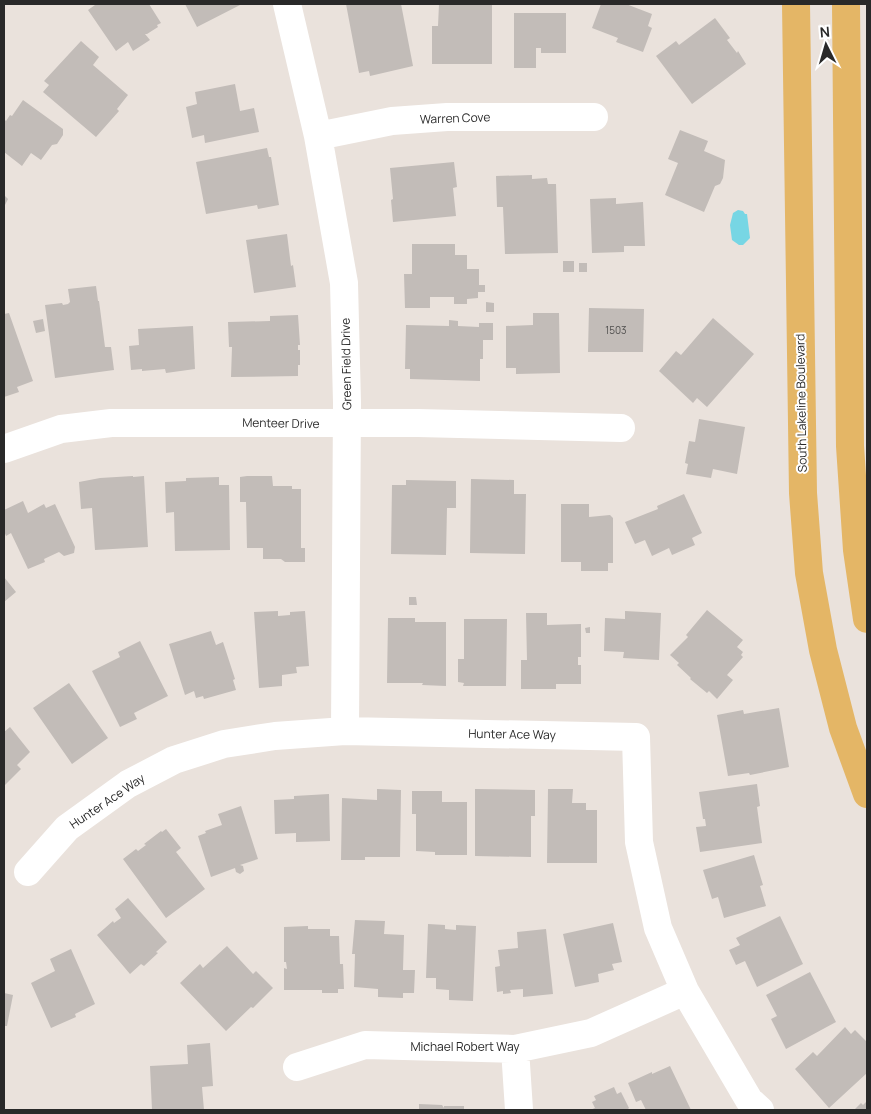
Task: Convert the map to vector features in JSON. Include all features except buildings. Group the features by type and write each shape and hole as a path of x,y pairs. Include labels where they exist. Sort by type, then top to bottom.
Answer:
{"main road":[{"name":"South Lakeline Boulevard","path":"796,4 803,493 809,573 823,650 843,728 867,794"},
{"path":"846,4 850,446 856,550 867,619"}],"street":[{"name":"Green Field Drive","path":"287,4 318,136 344,283 346,424 345,731"},
{"name":"Warren Cove","path":"318,136 392,121 438,118 594,117"},
{"name":"Menteer Drive","path":"4,450 60,429 112,423 428,423 621,428"},
{"name":"Hunter Ace Way","path":"28,872 67,828 128,784 174,760 224,744 275,736 345,731 636,737 639,842 658,928 685,991 749,1100 760,1110"},
{"name":"Michael Robert Way","path":"298,1067 365,1045 515,1049 591,1032 685,991"},
{"path":"515,1049 519,1110"}],"water":[{"path":"738,210 747,214 750,238 743,245 739,245 732,240 730,225 733,213"}]}
